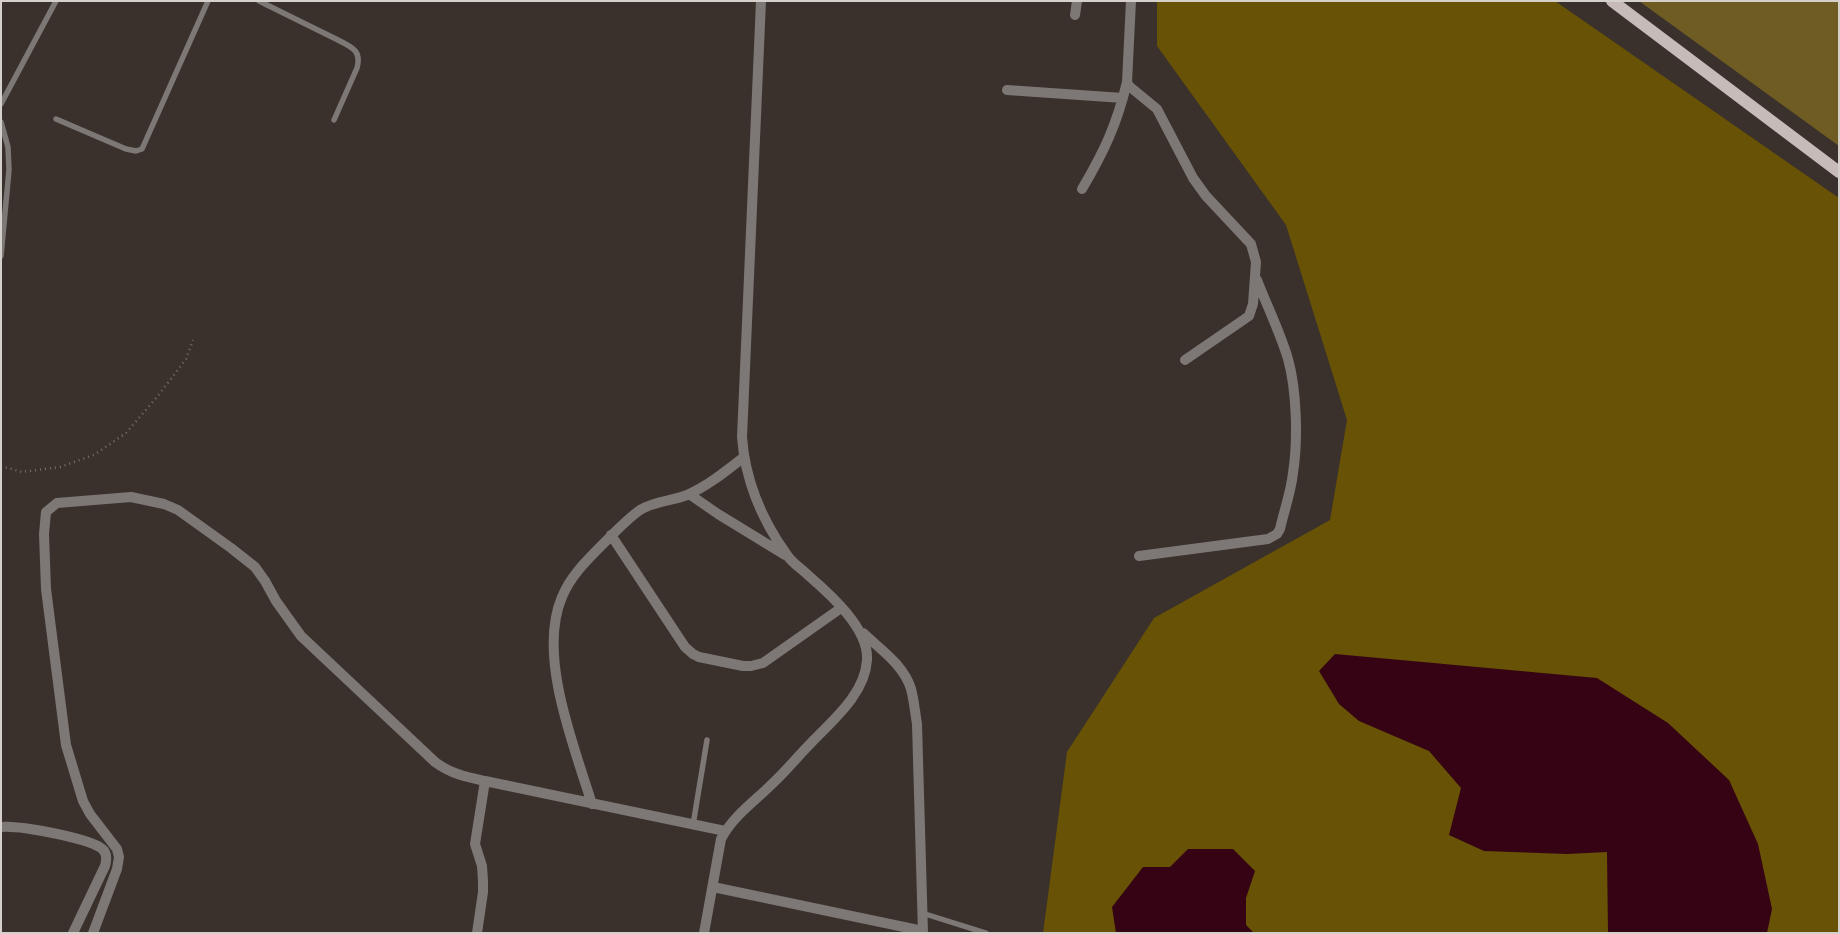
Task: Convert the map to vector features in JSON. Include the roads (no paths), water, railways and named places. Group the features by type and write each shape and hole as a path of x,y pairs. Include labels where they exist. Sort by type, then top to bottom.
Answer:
{"main road":[{"path":"1612,1 1839,172"}],"street":[{"path":"761,1 743,427 744,457 754,495 767,524 788,557"},
{"path":"1075,15 1077,1"},
{"path":"1082,189 1110,140 1124,98 1127,82 1131,1"},
{"path":"1127,82 1134,91 1157,109 1193,178 1206,196 1251,244 1256,262 1253,304 1249,316 1185,360"},
{"path":"1007,90 1124,98"},
{"path":"1139,556 1268,540 1277,534 1280,529 1295,461 1295,410 1288,358 1255,276"},
{"path":"592,804 559,690 555,665 554,633 558,609 568,584 584,564 628,519 646,507 689,494 708,484 744,457"},
{"path":"689,494 788,557 815,581 858,628 897,665 911,688 917,724 923,932 713,887"},
{"path":"93,933 117,869 119,857 117,849 90,814 83,801 66,745 50,627 44,534 46,512 57,503 131,497 164,504 178,510 231,548 255,568 302,636 436,762 456,775 725,831"},
{"path":"611,536 685,646 692,654 699,657 744,666 763,663 841,608"},
{"path":"704,933 721,839 725,831 734,820 773,784 854,696 863,677 867,659 867,649 858,628"},
{"path":"476,933 484,892 484,882 475,838 485,781"},
{"path":"1,827 11,826 49,832 102,848 107,860 105,866 73,933"}],"lane":[{"path":"1,104 56,1"},
{"path":"56,119 126,149 136,151 142,149 208,1"},
{"path":"259,1 351,47 357,52 359,60 357,68 334,120"},
{"path":"1,256 9,170 8,147 2,125"},
{"path":"693,824 707,740"},
{"path":"922,913 986,933"}]}
